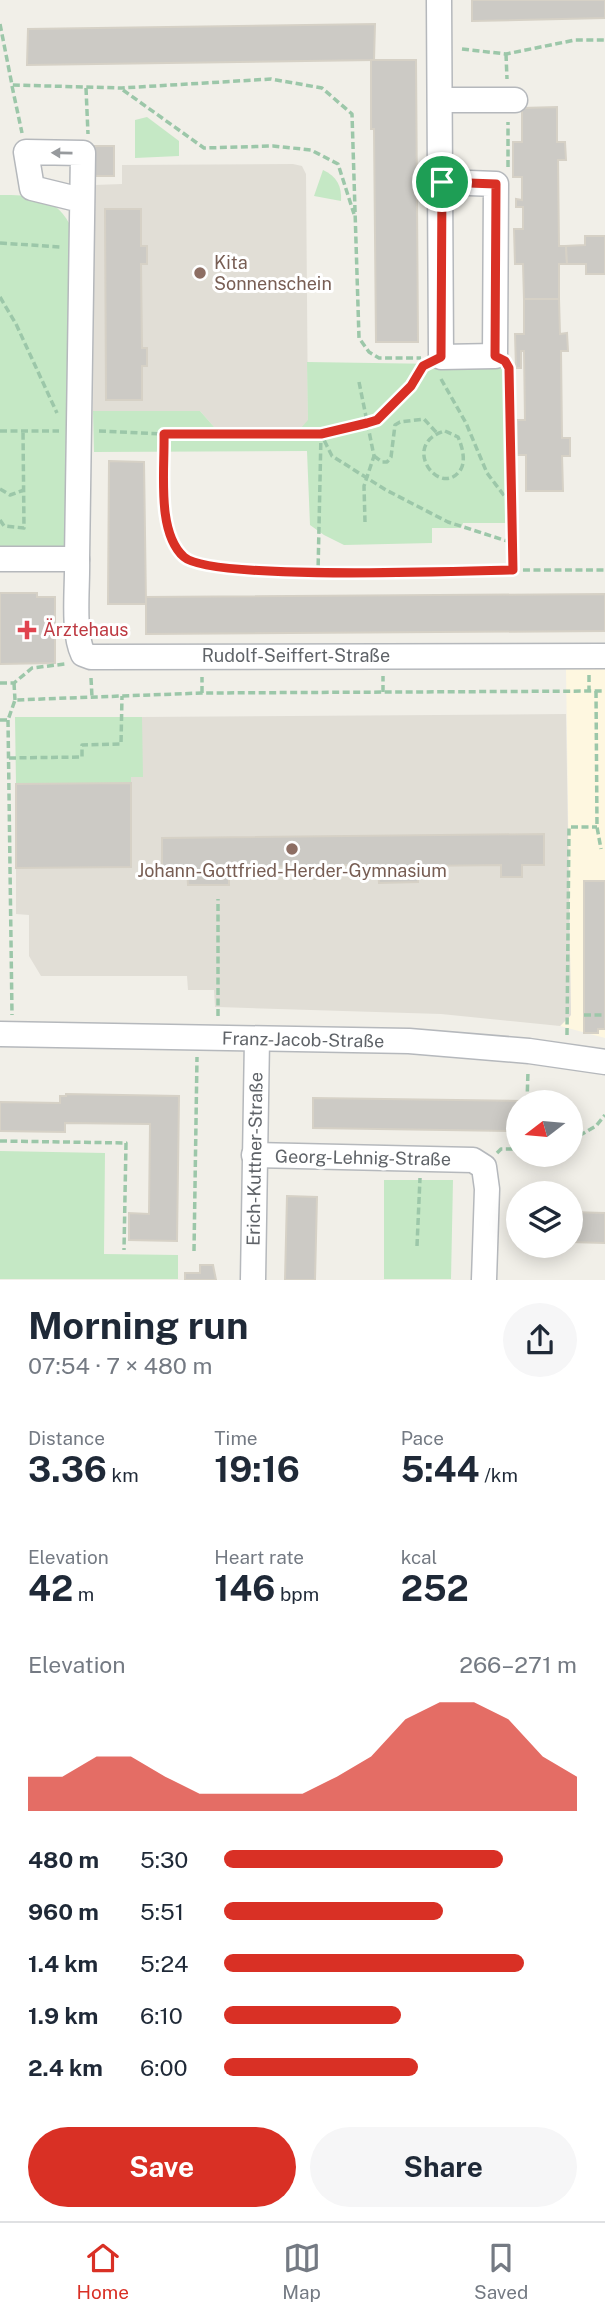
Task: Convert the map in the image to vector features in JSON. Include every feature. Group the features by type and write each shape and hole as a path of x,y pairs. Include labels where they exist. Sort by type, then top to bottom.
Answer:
{"street":[{"path":"439,0 442,182 433,366 495,356 496,184 442,182"},
{"path":"440,100 515,100"},
{"path":"81,200 32,188 26,152 83,153 72,430 79,646 83,654"},
{"path":"0,559 77,559"},
{"name":"Rudolf-Seiffert-Straße","path":"83,654 91,657 605,656"},
{"name":"Franz-Jacob-Straße","path":"6,1034 409,1041 529,1051 605,1062"},
{"name":"Erich-Kuttner-Straße","path":"253,1279 257,1039"},
{"name":"Georg-Lehnig-Straße","path":"254,1155 473,1160 484,1167 487,1189 484,1279"}],"path":[{"path":"0,24 26,152"},
{"path":"440,46 506,54 575,40 605,40"},
{"path":"12,85 122,88 271,79 322,88 352,114 359,338 369,352 379,358 433,366"},
{"path":"86,88 88,139"},
{"path":"122,88 204,148 273,146 312,150 338,164 355,218"},
{"path":"0,243 80,248"},
{"path":"0,297 72,430"},
{"path":"495,356 505,361 509,368 513,570"},
{"path":"0,431 321,434 377,420 433,366"},
{"path":"433,366 466,423 487,473 512,508"},
{"path":"359,382 374,456 364,486 365,522"},
{"path":"374,456 387,462 391,457 395,425 400,422 424,419 437,433"},
{"path":"0,520 4,526 24,528 23,431"},
{"path":"437,433 453,433 460,443 463,464 449,479 442,479 432,473 425,464 423,452 437,433"},
{"path":"164,434 165,524 173,542 185,558 205,566 318,573 605,570"},
{"path":"321,434 332,456 366,478 448,522 513,543"},
{"path":"318,573 321,434"},
{"path":"460,443 471,437"},
{"path":"0,489 10,495 23,490"},
{"path":"0,683 15,683 32,668 73,662 83,654"},
{"path":"6,1034 8,720 15,700 15,683"},
{"path":"596,691 597,827 601,849"},
{"path":"15,700 216,693 605,691"},
{"path":"9,758 82,757 82,745 121,744 122,696"},
{"path":"0,720 8,720"},
{"path":"563,1056 568,1031 569,827 597,827"},
{"path":"194,1251 218,899"},
{"path":"584,1015 605,1015"},
{"path":"527,1090 529,1051"},
{"path":"583,1134 596,1126 605,1115"},
{"path":"0,1141 126,1143 124,1250"},
{"path":"417,1246 420,1158"}],"shaded area":[{"name":"Kita Sonnenschein","path":"122,165 302,166 306,174 308,421 302,428 215,428 200,411 93,411 94,185 122,184"},
{"path":"566,669 605,669 605,1038 560,1026 571,1015"},
{"name":"Johann-Gottfried-Herder-Gymnasium","path":"566,714 571,1015 560,1026 441,1014 215,1007 214,990 188,990 187,976 41,976 29,956 29,915 16,914 16,784 130,783 131,777 142,777 142,717"}],"green space":[{"path":"147,117 179,141 179,156 135,158 135,120"},
{"path":"323,170 338,182 341,201 314,196"},
{"path":"0,195 40,198 56,207 69,223 72,543 68,547 0,548"},
{"path":"307,362 506,365 506,523 463,523 461,528 432,528 432,543 344,545 310,525 307,451 94,452 93,411 200,411 215,428 301,428 308,420"},
{"path":"15,717 142,717 143,777 131,777 131,783 16,784"},
{"path":"0,1151 105,1153 104,1254 178,1255 178,1279 0,1279"},
{"path":"384,1180 453,1180 451,1279 384,1279"}],"building":[{"path":"472,0 605,0 605,18 472,21"},
{"path":"375,24 374,60 27,65 28,29"},
{"path":"371,60 416,60 418,342 376,342"},
{"path":"557,107 557,142 565,142 566,160 558,160 559,246 566,246 567,264 559,264 559,299 524,299 523,264 515,264 514,229 523,229 523,207 516,207 516,199 522,200 522,177 513,177 513,142 522,142 522,108"},
{"path":"95,146 114,146 114,176 95,176"},
{"path":"105,209 141,209 141,246 147,246 147,264 141,264 142,348 147,348 147,366 142,366 142,400 106,400"},
{"path":"585,236 605,236 605,274 586,274 586,264 567,264 566,246 585,245"},
{"path":"524,299 559,299 560,334 567,333 568,351 561,351 562,438 570,438 570,456 562,456 563,491 526,491 526,455 517,455 517,420 525,420 524,351 521,351 521,368 516,368 515,334 524,334"},
{"path":"109,461 144,462 146,604 108,604"},
{"name":"Ärztehaus","path":"0,593 37,593 37,597 55,597 55,663 0,664"},
{"path":"605,594 605,631 146,634 146,597"},
{"path":"131,783 131,867 16,868 16,784"},
{"path":"544,834 544,865 522,865 522,877 501,877 501,865 418,866 418,882 379,883 378,865 330,865 330,879 310,879 310,866 229,867 229,885 188,885 187,867 162,867 162,838"},
{"path":"584,881 605,881 605,1029 598,1029 598,1033 584,1033"},
{"path":"60,1096 179,1096 177,1241 129,1240 129,1213 149,1214 150,1124 65,1123 65,1132 0,1131 0,1102 60,1103"},
{"path":"313,1098 506,1101 506,1131 313,1128"},
{"path":"287,1196 317,1197 315,1280 285,1280"},
{"path":"583,1212 605,1213 605,1243 583,1242"},
{"path":"200,1265 213,1265 216,1280 185,1280 185,1273 200,1273"}],"place":[{"name":"Kita Sonnenschein","path":"200,273"},
{"name":"Ärztehaus","path":"27,630"},
{"name":"Johann-Gottfried-Herder-Gymnasium","path":"292,849"}],"route":[{"path":"442,182 496,184 495,356 505,361 509,368 513,570 318,573 205,566 185,558 173,542 165,524 164,434 321,434 367,423 377,420 411,386 423,366 441,357 442,182"}]}
